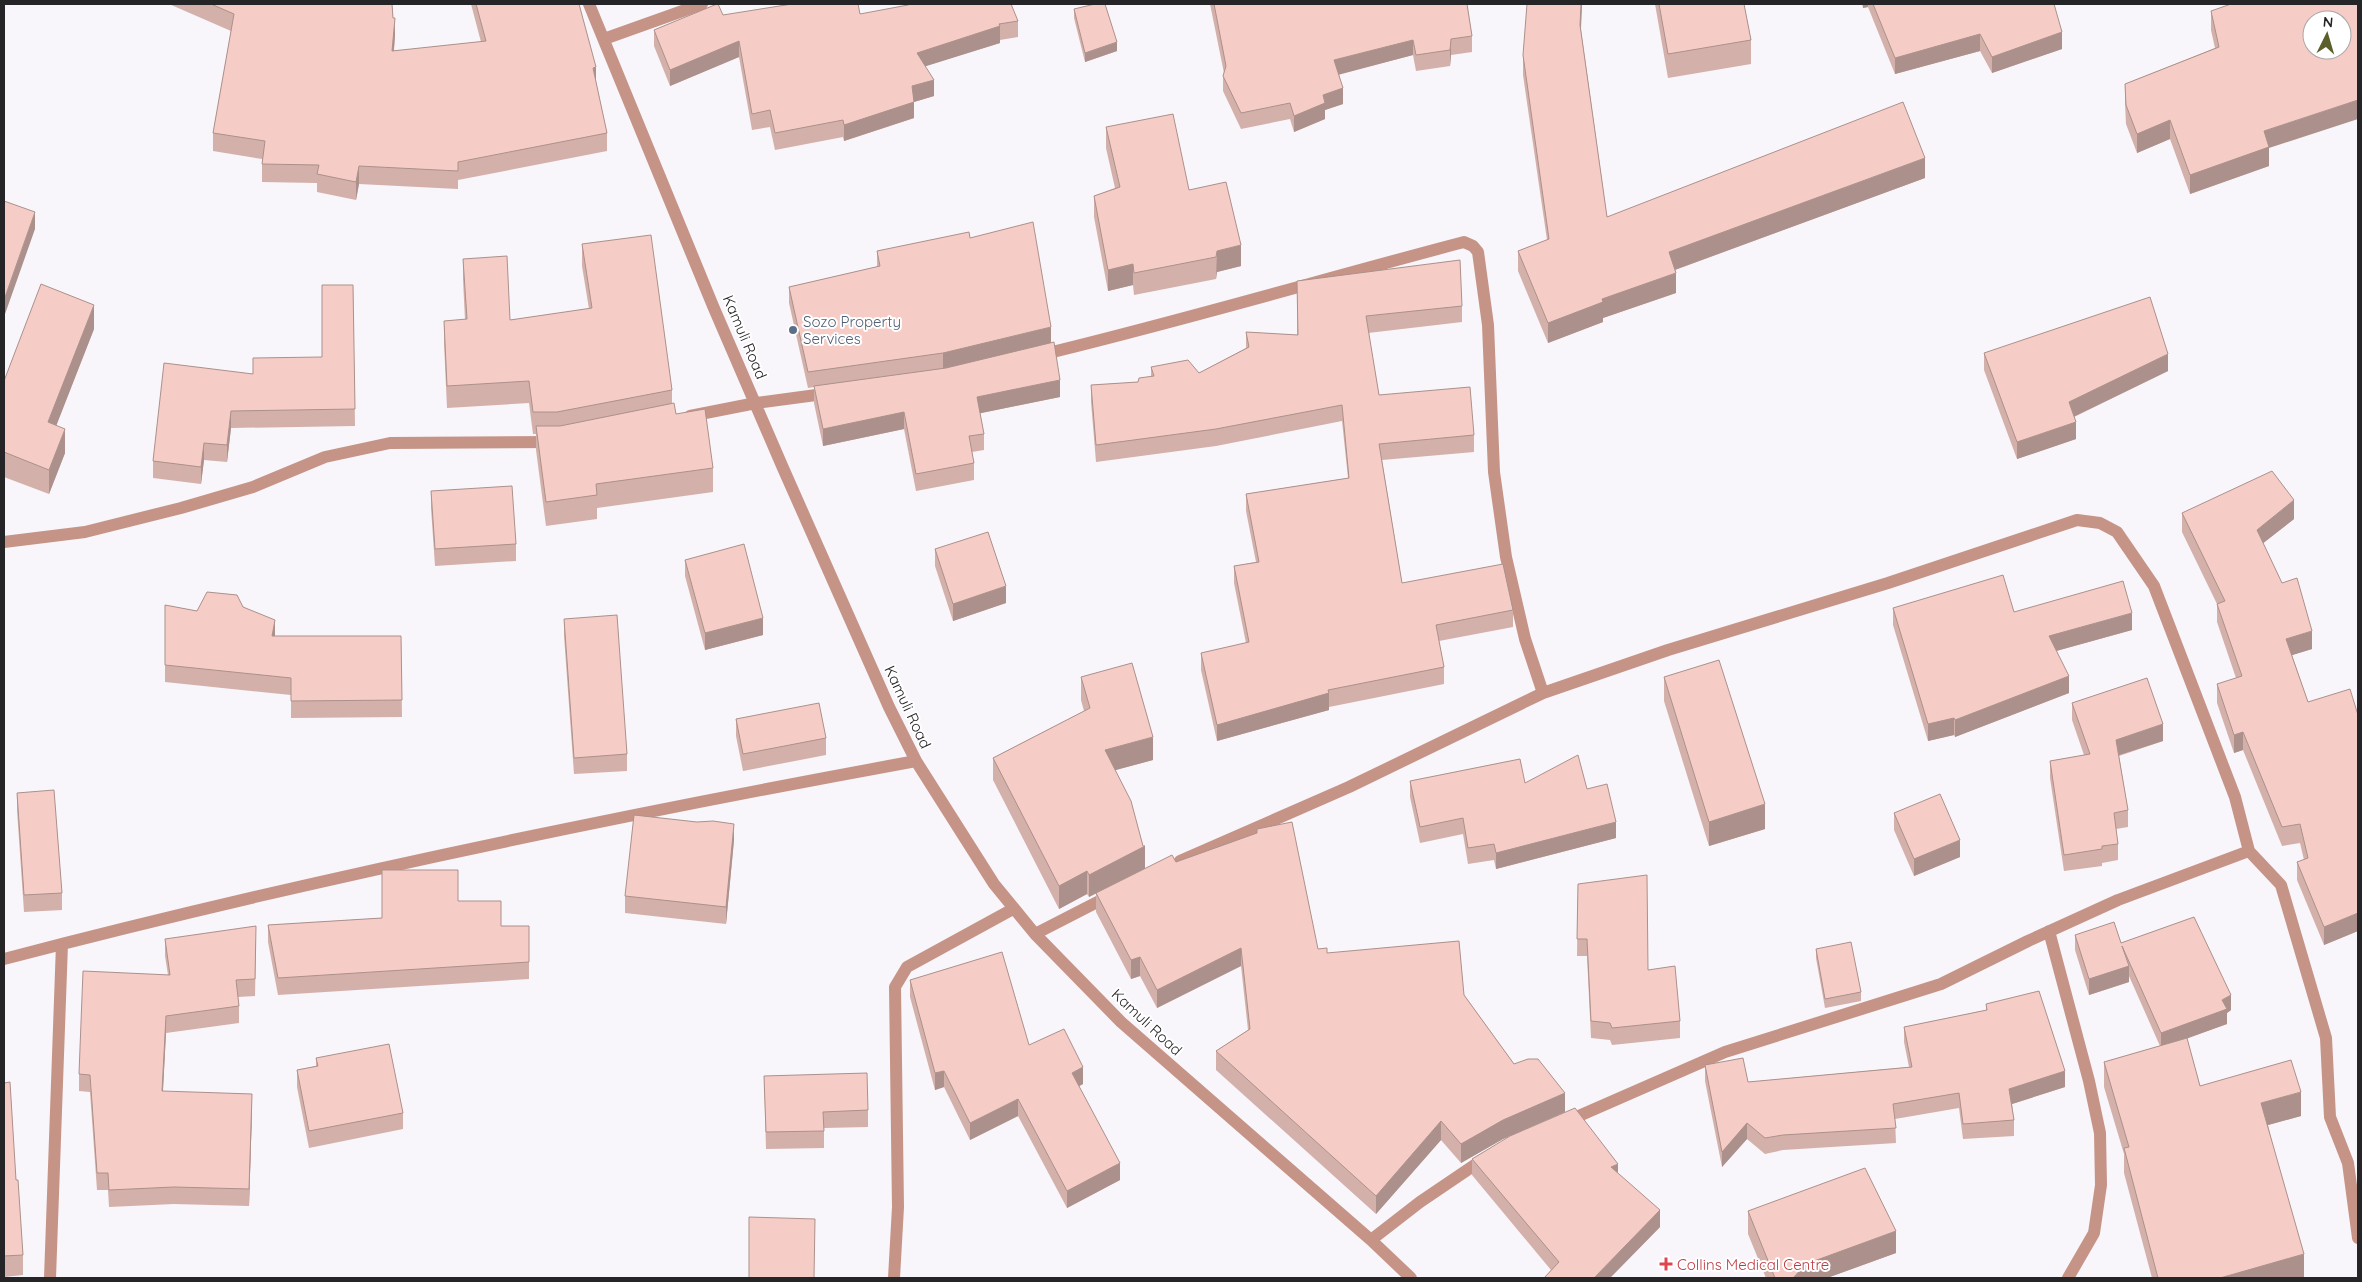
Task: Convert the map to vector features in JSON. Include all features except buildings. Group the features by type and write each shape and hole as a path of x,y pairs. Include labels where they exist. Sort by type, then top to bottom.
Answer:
{"street":[{"name":"Kamuli Road","path":"589,4 713,306 889,707 916,761 994,884 1035,934 1121,1022 1411,1278"},
{"path":"604,39 702,4"},
{"path":"1030,357 1210,313 1314,282 1464,242 1473,246 1478,252 1488,325 1494,472 1506,557 1525,638 1543,694"},
{"path":"680,418 756,403 844,391"},
{"path":"4,542 85,532 181,508 253,487 325,458 390,443 558,442 568,440"},
{"path":"1171,865 1349,787 1543,694 1668,650 1888,583 2076,520 2100,523 2117,532 2154,586 2235,797 2249,851 2281,885 2326,1038 2330,1117 2348,1163 2358,1238"},
{"path":"4,959 311,884 556,830 916,761"},
{"path":"1557,1125 1725,1052 1942,984 2049,931 2118,900 2249,851"},
{"path":"1035,934 1120,891"},
{"path":"894,1278 898,1207 895,988 907,967 1013,909"},
{"path":"2049,931 2089,1081 2100,1134 2101,1185 2094,1232 2068,1278"},
{"path":"50,1278 62,944"},
{"path":"1370,1240 1460,1174 1499,1150"}],"place":[{"name":"Sozo Property Services","path":"793,330"},
{"name":"Collins Medical Centre","path":"1666,1264"}]}
